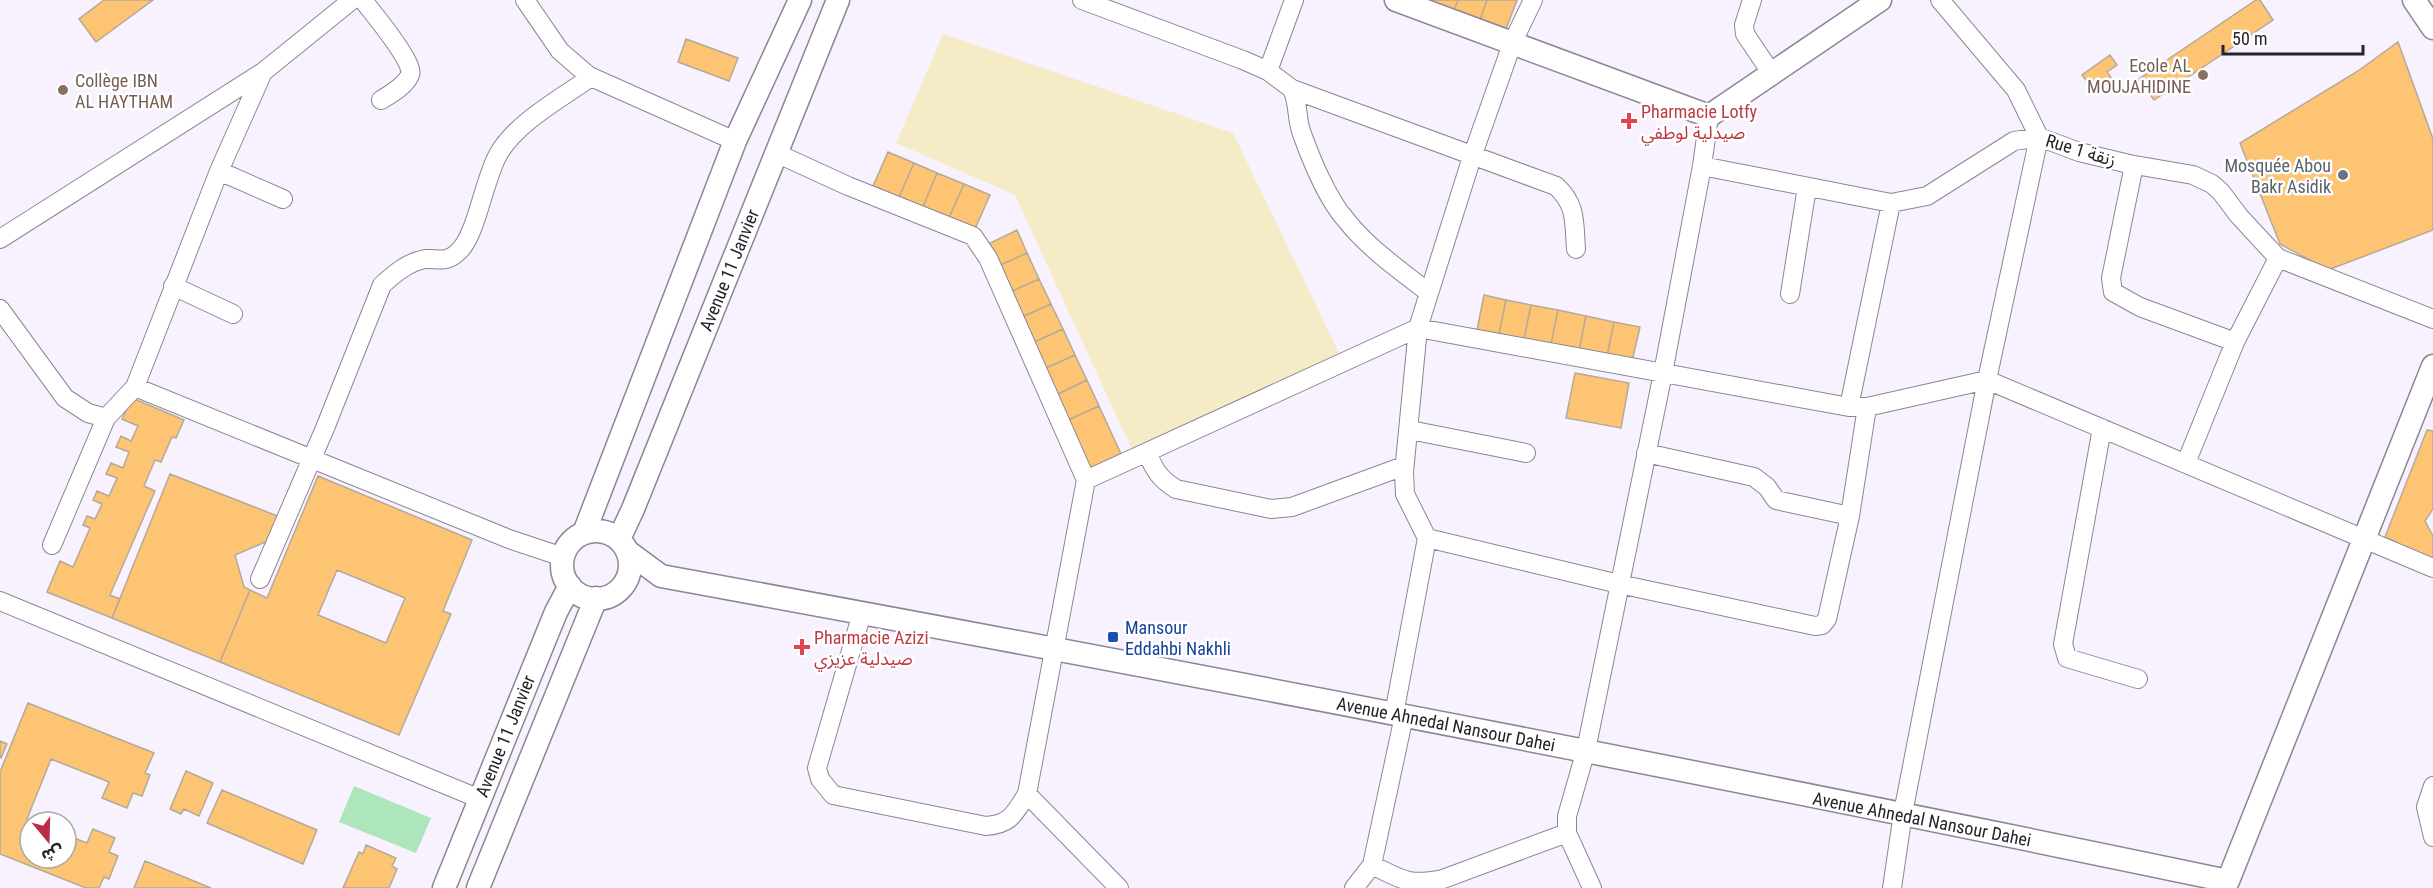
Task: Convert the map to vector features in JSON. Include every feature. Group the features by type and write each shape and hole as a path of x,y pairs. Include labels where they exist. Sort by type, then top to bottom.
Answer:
{"street":[{"path":"0,239 263,72 352,0"},
{"path":"363,0 411,70 411,75 403,84 381,100"},
{"path":"525,0 560,51 591,76 735,141"},
{"path":"584,533 735,141 800,0"},
{"name":"Avenue 11 Janvier","path":"623,545 633,510 838,0"},
{"path":"1082,0 1268,71 1292,89 1556,186 1568,197 1573,211 1576,249"},
{"path":"1268,71 1294,0"},
{"path":"1396,0 1709,116"},
{"path":"1354,888 1372,865 1427,538 1405,494 1404,466 1410,430 1418,328 1472,156 1512,44 1533,0"},
{"path":"1752,0 1744,25 1745,34 1773,74"},
{"path":"1592,888 1567,832 1567,816 1586,750 1663,373 1702,166 1709,116 1880,0"},
{"path":"1892,888 1903,813 1987,380 2039,137 2016,90 1940,0"},
{"path":"2414,0 2433,28"},
{"path":"52,545 106,418 135,387 172,286 263,72"},
{"path":"260,579 382,285 406,266 427,259 444,261 460,251 474,224 489,173 511,136 591,76"},
{"path":"1292,89 1296,97 1301,132 1343,218 1373,248 1429,293"},
{"name":"Rue 1 زنقة","path":"1702,166 1890,203 1927,196 2014,141 2039,137 2079,152 2134,165 2193,175 2212,184 2278,258 2433,319"},
{"path":"776,153 848,186 954,228 972,236 978,242 988,258 1086,480 1027,794 1013,816 1005,823 986,826 833,795 824,786 817,768 862,613"},
{"path":"2134,165 2111,278 2113,292 2116,296 2140,307 2235,342"},
{"path":"219,171 283,199"},
{"path":"1790,294 1807,187"},
{"path":"1427,538 1619,584 1815,626 1822,625 1827,619 1850,516 1858,407 1890,203"},
{"path":"2186,463 2235,342 2278,258"},
{"path":"172,286 233,314"},
{"path":"0,309 65,398 88,413 106,418"},
{"path":"1086,480 1418,328 1858,407 1987,380 2186,463 2364,541 2433,568"},
{"path":"2229,885 2433,366"},
{"path":"135,387 509,539 563,557"},
{"path":"2102,428 2063,653 2067,658 2138,680"},
{"path":"1410,430 1526,453"},
{"path":"1148,452 1154,469 1163,481 1176,489 1271,509 1292,507 1404,466"},
{"path":"1646,453 1754,477 1767,487 1776,500 1850,516"},
{"path":"602,531 623,545 630,562 629,572 626,582 618,590 608,596 596,598 582,595 570,586 563,572 563,557 574,539 584,533 602,531"},
{"name":"Avenue Ahnedal Nansour Dahei","path":"623,545 661,576"},
{"name":"Avenue Ahnedal Nansour Dahei","path":"618,590 661,576 1586,750 1903,813 2229,885"},
{"name":"Avenue 11 Janvier","path":"444,888 556,612 570,586"},
{"name":"Avenue 11 Janvier","path":"478,888 596,598"},
{"path":"0,601 480,799"},
{"path":"2433,786 2426,814 2433,837"},
{"path":"1027,794 1119,888"},
{"path":"1372,865 1409,885 1443,879 1567,832"}],"green space":[{"path":"354,786 431,818 416,853 339,822"}],"sand":[{"path":"943,34 1233,133 1340,355 1132,450 1015,195 896,143"}],"building":[{"path":"104,0 153,0 96,42 79,19"},
{"path":"1428,0 1458,0 1454,10"},
{"path":"1458,0 1487,0 1480,20 1454,10"},
{"path":"1487,0 1517,0 1506,29 1480,20"},
{"path":"2256,0 2260,0 2273,20 2154,100 2139,79"},
{"path":"686,39 738,58 729,81 678,62"},
{"name":"Mosquée Abou Bakr Asidik","path":"2398,42 2433,139 2433,230 2328,270 2280,244 2240,143 2358,71"},
{"path":"2110,55 2117,65 2107,72 2113,80 2095,92 2082,75"},
{"path":"888,152 914,163 899,197 873,186"},
{"path":"914,163 937,173 923,207 899,197"},
{"path":"937,173 964,184 949,218 923,207"},
{"path":"964,184 990,195 975,229 949,218"},
{"path":"1017,230 1027,253 996,267 986,245"},
{"path":"1027,253 1039,279 1008,293 996,267"},
{"path":"1039,279 1051,304 1020,318 1008,293"},
{"path":"1484,295 1506,300 1499,334 1477,330"},
{"path":"1506,300 1531,305 1524,339 1499,334"},
{"path":"1051,304 1063,329 1032,343 1020,318"},
{"path":"1531,305 1558,310 1551,344 1524,339"},
{"path":"1558,310 1586,316 1579,351 1551,344"},
{"path":"1586,316 1614,322 1607,356 1579,351"},
{"path":"1614,322 1640,327 1632,361 1607,356"},
{"path":"1063,329 1075,355 1044,369 1032,343"},
{"path":"1075,355 1087,380 1056,395 1044,369"},
{"path":"1575,373 1629,383 1621,428 1566,418"},
{"path":"1087,380 1099,406 1068,420 1056,395"},
{"path":"132,398 184,420 176,438 172,437 161,462 155,460 144,486 155,491 110,595 120,599 112,618 47,592 60,561 73,567 90,528 83,525 87,516 95,519 102,504 93,500 97,491 109,496 117,478 106,474 111,463 123,468 129,452 116,447 121,436 131,441 138,426 122,419"},
{"path":"1099,406 1121,454 1090,468 1068,420"},
{"path":"2427,430 2433,431 2433,509 2425,521 2433,536 2433,568 2392,552 2396,542 2385,537"},
{"path":"170,474 280,517 270,540 235,555 244,587 250,590 220,662 112,618"},
{"path":"318,476 472,540 443,611 451,614 399,735 220,662 250,590 267,598","holes":["337,570 405,598 386,643 318,615"]},
{"path":"28,703 154,753 145,773 150,775 142,796 133,793 127,808 102,798 109,782 51,759 31,810 18,810 18,861 0,854 0,772"},
{"path":"0,741 7,744 1,758 0,757"},
{"path":"186,771 213,783 199,816 184,809 181,814 170,809"},
{"path":"222,790 317,830 303,864 207,823"},
{"path":"93,829 115,838 109,852 118,856 109,879 104,877 99,888 86,888 40,870 78,870 78,840 87,843"},
{"path":"366,845 396,858 392,866 397,869 389,888 343,888 359,852 363,854"},
{"path":"145,861 211,888 134,888"}],"place":[{"name":"Ecole AL MOUJAHIDINE","path":"2203,75"},
{"name":"Collège IBN AL HAYTHAM","path":"63,90"},
{"name":"Pharmacie Lotfy صيدلية لوطفي","path":"1629,121"},
{"name":"Mosquée Abou Bakr Asidik","path":"2343,175"},
{"name":"Mansour Eddahbi Nakhli","path":"1113,637"},
{"name":"Pharmacie Azizi صيدلية عزيزي","path":"802,647"}]}
